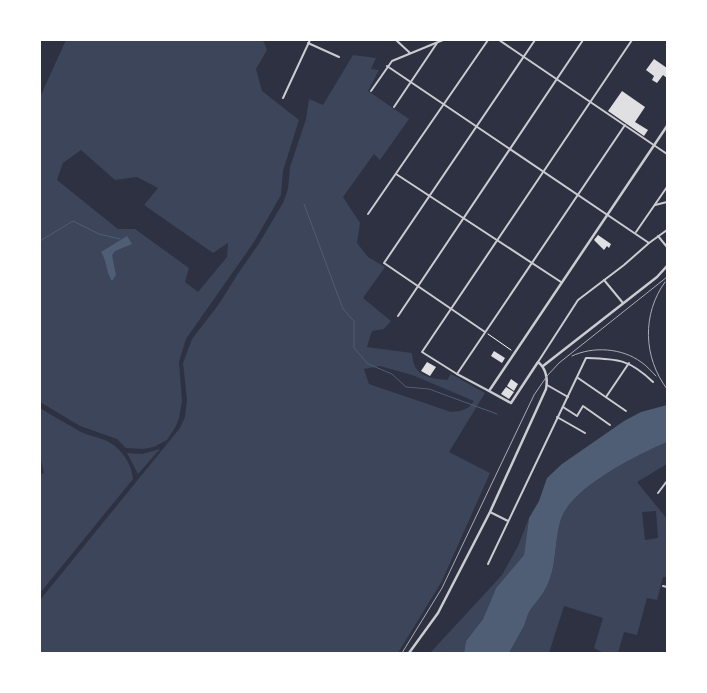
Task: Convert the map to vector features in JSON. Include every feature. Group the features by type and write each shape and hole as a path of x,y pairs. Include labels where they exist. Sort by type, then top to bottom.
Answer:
{"street":[{"path":"284,98 310,40"},
{"path":"396,40 410,53"},
{"path":"371,91 392,61 443,40"},
{"path":"368,214 488,40"},
{"path":"499,40 667,154"},
{"path":"485,332 384,263 535,40"},
{"path":"398,316 583,40"},
{"path":"632,40 422,352 511,404 578,300 667,230"},
{"path":"394,107 437,42"},
{"path":"308,43 339,56"},
{"path":"387,66 649,243"},
{"path":"457,374 625,125"},
{"path":"489,391 667,126"},
{"path":"396,174 562,282"},
{"path":"636,233 667,187"},
{"path":"660,198 667,202"},
{"path":"654,206 667,202"},
{"path":"658,236 667,247"},
{"path":"543,366 657,277 667,266"},
{"path":"604,280 623,304"},
{"path":"488,564 586,358 611,358 629,363 642,371 653,382"},
{"path":"410,653 438,613 490,512 547,385 547,376 543,366 538,362"},
{"path":"606,397 629,363"},
{"path":"578,378 626,411"},
{"path":"547,385 568,397"},
{"path":"563,407 577,416 583,406 610,425"},
{"path":"557,416 585,433"},
{"path":"658,493 667,481"},
{"path":"490,512 508,521"},
{"path":"663,586 667,587"}],"path":[{"path":"485,332 515,352"}],"shaded area":[{"path":"66,40 261,40 264,42 267,50 256,69 262,91 299,120 283,171 281,195 254,242 186,339 179,362 182,401 179,418 167,440 154,447 143,449 126,448 117,439 80,426 40,402 40,97","holes":["81,150 115,180 137,177 158,188 144,205 213,253 228,243 227,257 198,292 185,282 189,268 135,229 118,229 57,180 63,163"]},
{"path":"353,55 376,58 371,69 379,70 368,91 409,119 380,160 374,154 343,197 360,223 357,243 368,257 385,267 363,298 391,321 384,329 372,331 367,347 412,353 415,367 428,377 447,380 451,374 485,393 449,452 490,473 442,581 398,653 40,653 40,600 180,428 185,417 187,400 183,363 192,339 219,304 283,203 288,189 290,167 306,119 309,99 323,105","holes":["380,366 412,375 474,401 464,409 451,412 369,384 364,369"]},
{"path":"127,236 132,244 115,251 112,255 116,275 112,281 101,252"},
{"path":"667,405 667,442 607,473 578,495 567,507 561,519 554,562 547,586 529,612 524,626 509,653 464,653 466,641 483,619 496,588 524,555 529,518 539,501 547,478 562,464 624,421 641,412"},
{"path":"40,408 87,435 112,444 128,462 133,479 40,593 40,475 44,473 40,456"},
{"path":"667,442 667,464 637,482 667,519 667,577 663,577 657,600 647,598 637,635 624,632 618,653 604,653 594,648 603,618 564,606 549,653 509,653 524,626 529,612 547,586 554,562 561,519 567,507 578,495 607,473","holes":["656,511 658,538 645,540 642,512"]},
{"path":"160,449 138,474 127,453 142,454"},
{"path":"529,518 524,555 496,588 483,619 466,641 464,653 430,653 502,575 518,546"}],"building":[{"path":"654,59 667,68 667,78 663,75 657,83 652,80 654,76 646,70"},
{"path":"622,91 645,107 635,122 648,130 644,136 608,111"},
{"path":"598,235 611,244 609,248 607,246 604,250 594,240"},
{"path":"494,351 505,358 502,363 491,356"},
{"path":"427,362 436,367 430,376 421,371"},
{"path":"511,379 518,384 514,391 507,386"},
{"path":"506,387 514,392 509,399 501,394"}],"waterway":[{"path":"304,204 343,309 354,321 354,348 368,364 392,374 406,387 429,389 497,414"},
{"path":"40,241 73,221 99,234 120,239"}],"railway":[{"path":"402,653 442,588 534,395 547,376 559,363 667,277"},
{"path":"665,282 657,294 652,308 648,336 653,363 667,389"},
{"path":"572,356 589,351 616,351 633,357 656,376"}]}
